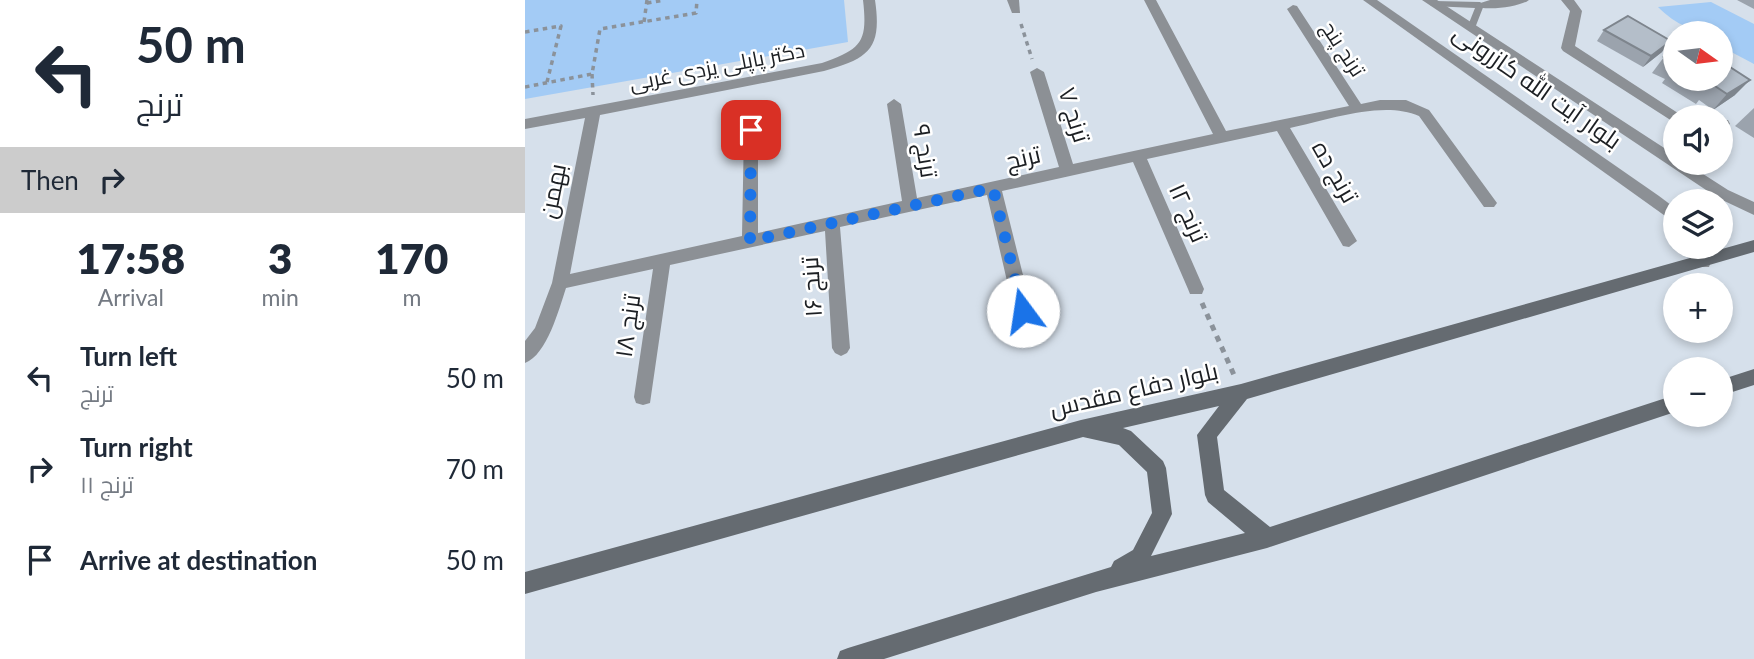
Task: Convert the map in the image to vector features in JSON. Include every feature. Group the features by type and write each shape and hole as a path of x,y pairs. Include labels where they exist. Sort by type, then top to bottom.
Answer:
{"main road":[{"name":"بلوار دفاع مقدس","path":"1733,249 1754,246"},
{"name":"بلوار دفاع مقدس","path":"525,583 1081,429 1241,392 1684,259"},
{"path":"1733,384 1754,377"},
{"path":"1241,392 1207,435 1215,495 1267,538"},
{"path":"848,659 1096,581 1267,538 1663,407"},
{"path":"1081,429 1124,437 1156,468 1162,514 1140,557 1096,581"}],"street":[{"name":"دکتر پاپلی یزدی غربی","path":"525,124 824,67 848,59 863,48 871,35 869,0"},
{"path":"1150,0 1222,137"},
{"name":"بلوار آیت الله کازرونی","path":"1369,0 1663,207"},
{"path":"1480,5 1524,0"},
{"path":"1567,0 1576,10 1568,48 1663,108"},
{"name":"بلوار آیت الله کازرونی","path":"1431,2 1663,155"},
{"name":"ترنج پنج","path":"1293,9 1358,110"},
{"name":"ترنج ۷","path":"1037,72 1068,171"},
{"name":"ترنج ۹","path":"894,104 911,206"},
{"name":"ترنج","path":"560,284 1222,137 1390,104 1419,109 1489,203"},
{"name":"بهمن","path":"525,355 542,332 560,284 593,112"},
{"name":"ترنج ده","path":"1282,125 1349,241"},
{"path":"750,241 751,130"},
{"name":"ترنج ۱۲","path":"1138,156 1196,289"},
{"name":"بلوار آیت الله کازرونی","path":"1694,175 1723,194 1754,209"},
{"path":"993,188 1023,311"},
{"name":"ترنج ۱۶","path":"832,223 841,348"},
{"name":"ترنج ۱۸","path":"643,397 662,261"}],"lane":[{"path":"1431,2 1480,5 1471,28"}],"path":[{"path":"644,22 647,1 664,0"},
{"path":"525,86 592,75 600,29 696,13 697,0"},
{"path":"1014,5 1037,72"},
{"path":"525,32 561,26 547,82"},
{"path":"1196,289 1241,392"}],"shaded area":[{"path":"525,0 844,0 848,42 525,99"},
{"path":"1711,2 1754,24 1754,64 1733,53 1733,21 1676,21 1658,7"}],"building":[{"path":"1628,16 1663,36 1663,47 1651,56 1604,30"},
{"path":"1733,69 1750,80 1733,90"}],"route":[{"path":"751,130 750,241 993,188 1023,311"}]}
